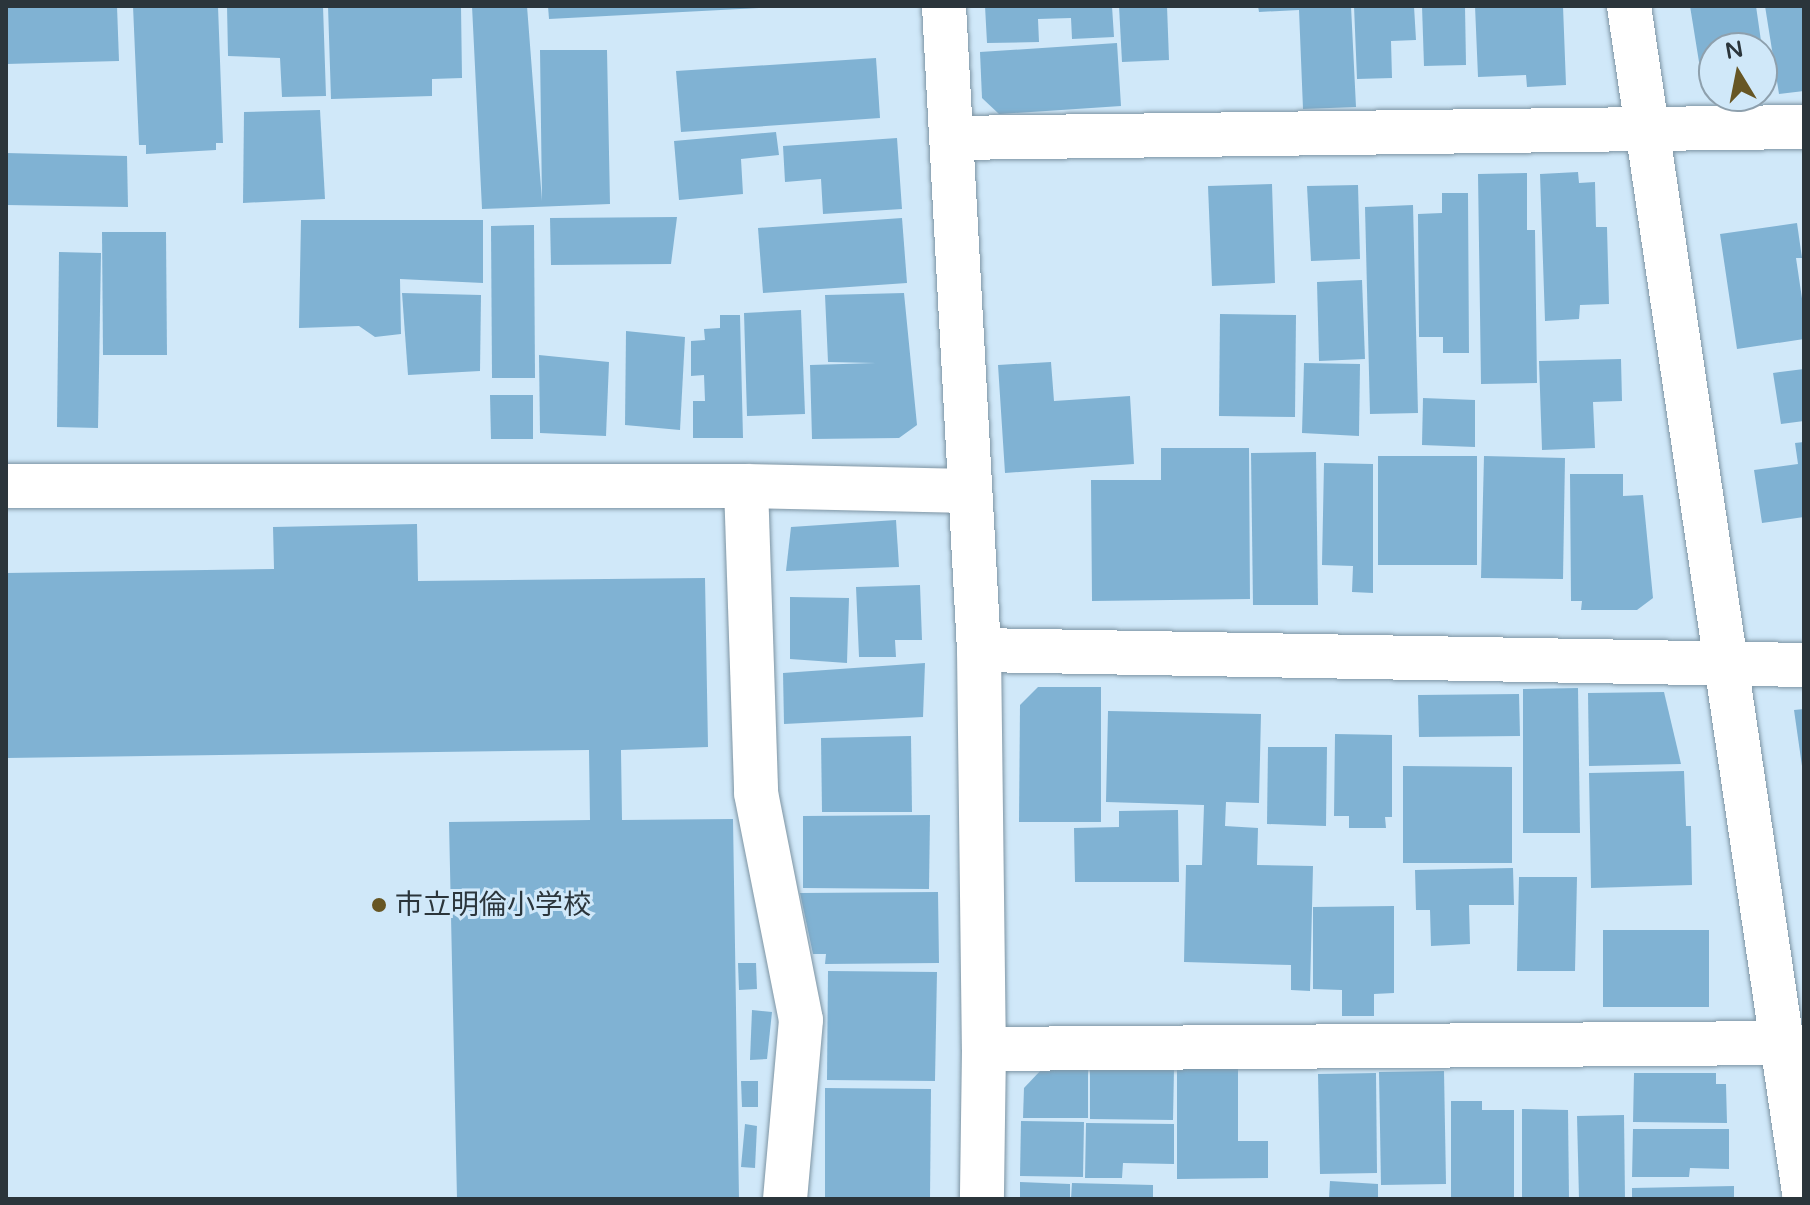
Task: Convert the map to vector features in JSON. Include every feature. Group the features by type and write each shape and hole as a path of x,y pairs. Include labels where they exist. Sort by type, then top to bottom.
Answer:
{"street":[{"path":"944,6 979,650 984,1049 982,1199"},
{"path":"1629,6 1804,1192"},
{"path":"951,138 1804,127"},
{"path":"6,486 746,486 969,491"},
{"path":"746,486 756,793 801,1020 785,1199"},
{"path":"979,650 1804,665"},
{"path":"984,1049 1780,1043"}],"building":[{"path":"6,6 117,6 119,61 6,64"},
{"path":"133,6 218,6 223,143 216,143 216,150 146,154 146,145 139,145"},
{"path":"227,6 323,6 326,96 282,97 280,58 228,56"},
{"path":"328,6 461,6 462,78 432,79 432,96 331,99"},
{"path":"472,6 527,6 542,201 540,50 607,50 610,204 482,209"},
{"path":"548,6 759,6 759,8 549,19"},
{"path":"985,6 1112,6 1114,37 1072,39 1071,18 1038,19 1039,42 987,43"},
{"path":"1119,6 1167,6 1169,60 1122,62"},
{"path":"1258,6 1351,6 1356,107 1303,109 1299,10 1259,12"},
{"path":"1354,6 1414,6 1416,40 1391,41 1392,78 1357,79"},
{"path":"1422,6 1465,6 1466,65 1424,66"},
{"path":"1475,6 1563,6 1566,85 1527,87 1526,75 1478,77"},
{"path":"1690,6 1756,6 1760,32 1698,32 1698,56"},
{"path":"1765,6 1804,6 1804,91 1779,94 1778,32 1769,32"},
{"path":"1117,43 1121,106 999,114 982,98 980,52"},
{"path":"876,58 880,118 681,132 676,71"},
{"path":"320,110 325,199 243,203 244,112"},
{"path":"776,132 779,155 741,159 743,194 679,200 674,141"},
{"path":"897,138 902,209 823,214 821,179 785,182 783,146"},
{"path":"6,153 127,156 128,207 6,205"},
{"path":"1578,172 1579,183 1595,182 1596,227 1607,227 1609,304 1580,305 1579,319 1545,321 1540,174"},
{"path":"1527,173 1527,230 1535,230 1537,383 1481,384 1478,174"},
{"path":"1272,184 1275,283 1212,286 1208,186"},
{"path":"1358,185 1360,259 1311,261 1307,186"},
{"path":"1442,193 1468,193 1469,353 1443,353 1443,337 1419,337 1418,214 1442,213"},
{"path":"1413,205 1418,413 1370,414 1365,207"},
{"path":"677,217 671,264 551,265 550,218"},
{"path":"902,218 907,283 763,293 758,228"},
{"path":"301,220 483,220 483,283 400,279 401,334 375,337 359,326 299,328"},
{"path":"1797,223 1802,258 1796,258 1804,312 1804,339 1737,349 1720,234"},
{"path":"534,225 535,378 492,378 491,226"},
{"path":"102,232 166,232 167,355 103,355"},
{"path":"59,252 101,253 98,428 57,427"},
{"path":"1362,280 1365,359 1319,361 1317,282"},
{"path":"402,293 481,295 480,371 408,375"},
{"path":"904,293 917,425 899,438 812,439 810,365 876,363 828,362 825,295"},
{"path":"801,310 805,414 747,416 744,313"},
{"path":"1220,314 1296,315 1295,417 1219,416"},
{"path":"720,315 740,315 743,438 693,438 693,401 705,401 704,375 691,376 691,341 705,340 704,329 720,328"},
{"path":"626,331 685,337 680,430 625,425"},
{"path":"539,355 609,362 606,436 540,433"},
{"path":"1621,359 1622,401 1593,402 1595,448 1542,450 1539,361"},
{"path":"1051,362 1054,401 1130,396 1134,464 1005,473 998,365"},
{"path":"1304,363 1360,364 1359,436 1302,433"},
{"path":"1804,369 1804,421 1781,424 1773,373"},
{"path":"490,395 533,395 533,439 491,439"},
{"path":"1423,398 1475,400 1475,447 1422,445"},
{"path":"1804,442 1804,517 1762,523 1754,470 1798,464 1795,443"},
{"path":"1161,448 1249,448 1250,599 1092,601 1091,480 1161,480"},
{"path":"1316,452 1318,605 1253,605 1251,453"},
{"path":"1378,456 1477,456 1477,565 1378,565"},
{"path":"1484,456 1565,458 1563,579 1481,578"},
{"path":"1324,463 1373,464 1373,593 1352,592 1353,566 1322,565"},
{"path":"1570,474 1623,474 1623,496 1643,495 1653,598 1637,610 1581,610 1582,601 1571,601"},
{"path":"896,520 899,567 786,571 791,527"},
{"path":"417,524 418,581 705,578 708,747 621,750 622,820 733,819 739,1199 457,1199 449,822 590,820 589,750 6,758 6,573 274,569 273,527"},
{"path":"920,585 922,640 895,640 896,657 859,657 856,587"},
{"path":"790,597 849,598 847,663 790,659"},
{"path":"925,663 923,717 784,724 783,673"},
{"path":"1038,687 1101,687 1101,822 1019,822 1020,705"},
{"path":"1578,688 1580,833 1523,833 1523,689"},
{"path":"1664,692 1681,764 1589,766 1588,693"},
{"path":"1519,694 1520,736 1419,737 1418,695"},
{"path":"1804,709 1804,766 1802,766 1794,710"},
{"path":"1108,711 1261,714 1259,803 1226,802 1225,826 1258,828 1257,865 1313,866 1310,991 1291,990 1291,965 1184,962 1186,865 1202,865 1204,805 1106,802"},
{"path":"1335,734 1392,735 1392,817 1385,817 1386,828 1349,828 1349,816 1334,816"},
{"path":"911,736 912,812 822,812 821,738"},
{"path":"1268,747 1327,747 1326,826 1267,824"},
{"path":"1403,766 1512,767 1512,863 1403,863"},
{"path":"1684,771 1686,826 1691,826 1692,885 1591,888 1589,773"},
{"path":"1178,810 1179,882 1075,882 1074,828 1119,827 1119,811"},
{"path":"930,815 929,889 803,888 803,816"},
{"path":"1513,868 1514,905 1469,905 1470,944 1431,946 1430,910 1416,910 1415,870"},
{"path":"1519,877 1577,877 1575,971 1517,971"},
{"path":"938,892 939,963 825,964 826,954 813,954 800,893"},
{"path":"1394,906 1394,993 1374,994 1374,1016 1342,1016 1342,990 1313,989 1313,907"},
{"path":"1603,930 1709,930 1709,1007 1603,1007"},
{"path":"738,963 756,963 757,989 739,990"},
{"path":"828,971 937,972 935,1081 827,1080"},
{"path":"752,1010 772,1012 767,1059 750,1060"},
{"path":"1238,1068 1238,1141 1268,1141 1268,1178 1177,1179 1177,1069"},
{"path":"1088,1069 1088,1118 1023,1118 1024,1088 1041,1070"},
{"path":"1174,1069 1173,1120 1090,1119 1090,1070"},
{"path":"1444,1071 1446,1184 1381,1185 1379,1072"},
{"path":"1376,1073 1377,1173 1320,1174 1318,1074"},
{"path":"1634,1073 1716,1073 1716,1084 1726,1084 1727,1123 1633,1122"},
{"path":"741,1081 758,1081 758,1107 742,1107"},
{"path":"825,1088 931,1089 930,1199 825,1199"},
{"path":"1451,1101 1482,1101 1482,1110 1514,1110 1514,1199 1451,1199"},
{"path":"1522,1109 1568,1110 1569,1199 1522,1199"},
{"path":"1624,1115 1625,1199 1579,1199 1577,1116"},
{"path":"1021,1121 1084,1122 1083,1177 1020,1176"},
{"path":"1086,1123 1174,1124 1174,1164 1123,1163 1122,1178 1085,1178"},
{"path":"745,1124 757,1126 755,1168 741,1167"},
{"path":"1633,1129 1729,1129 1729,1169 1690,1168 1689,1177 1632,1177"},
{"path":"1330,1181 1378,1184 1378,1199 1329,1199"},
{"path":"1020,1182 1070,1184 1070,1199 1020,1199"},
{"path":"1072,1183 1153,1185 1153,1199 1071,1199"},
{"path":"1734,1186 1734,1199 1632,1199 1632,1188"}],"place":[{"name":"市立明倫小学校","path":"379,905"}]}
